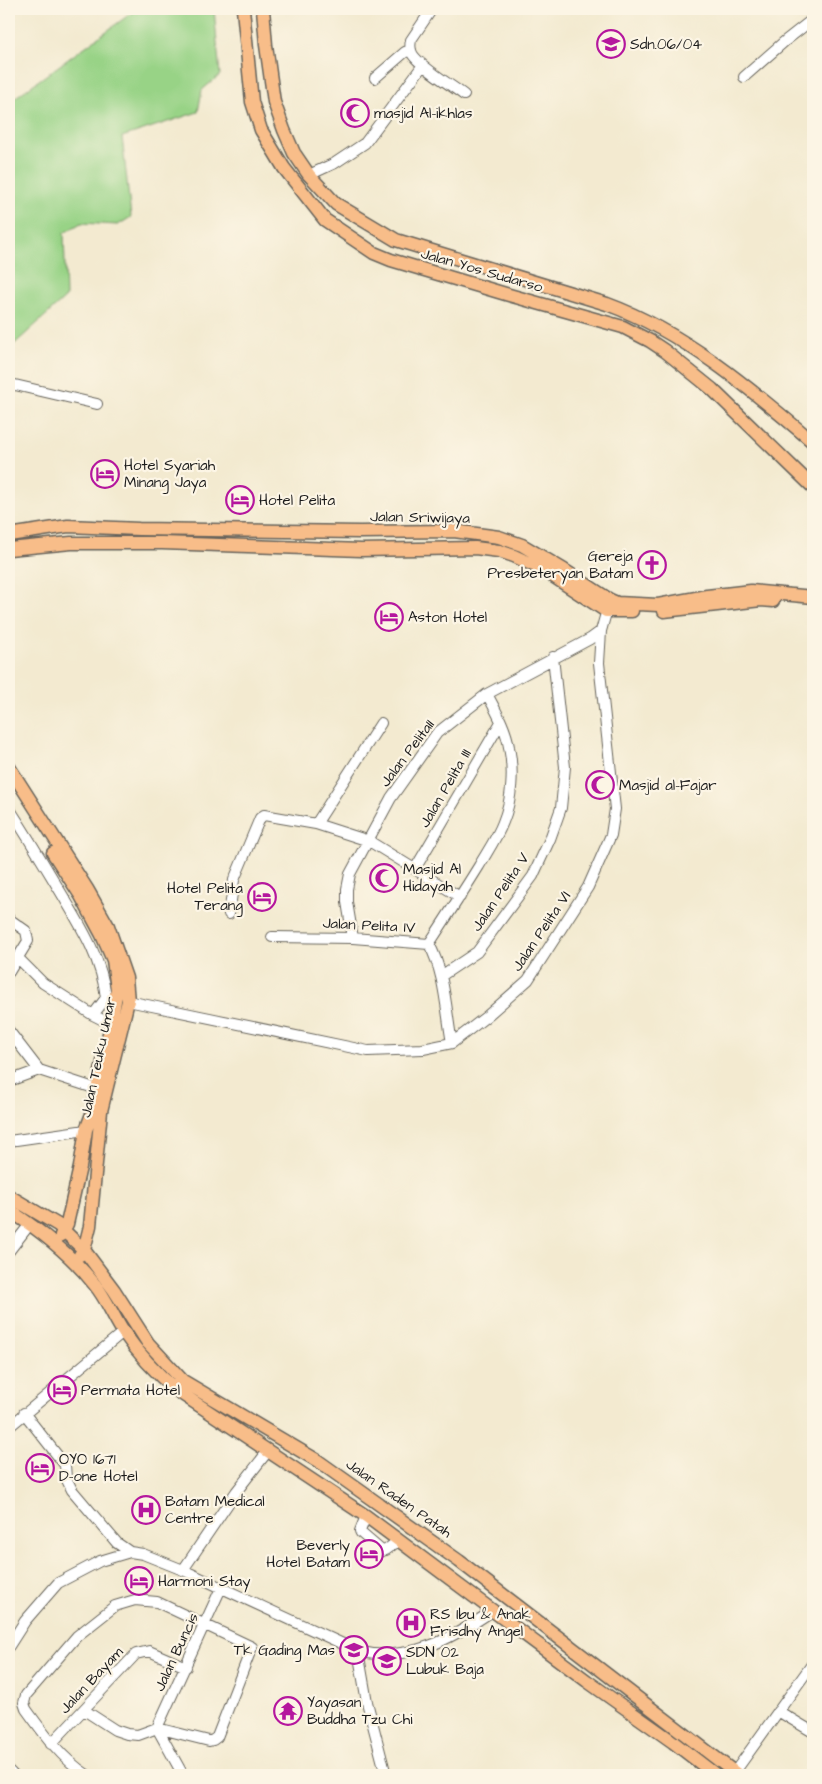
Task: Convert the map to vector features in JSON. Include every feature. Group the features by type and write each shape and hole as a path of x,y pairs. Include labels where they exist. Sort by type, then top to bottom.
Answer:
{"main road":[{"name":"Jalan Yos Sudarso","path":"242,9 252,102 261,130 284,168 325,220 374,252 391,260 623,327 650,341 712,389 813,485"},
{"name":"Jalan Yos Sudarso","path":"263,9 274,102 284,130 294,153 309,175 336,204 396,240 635,314 682,341 721,368 813,441"},
{"name":"Jalan Sriwijaya","path":"9,535 68,526 360,532 454,531 500,537 522,546 564,570 608,606"},
{"path":"108,528 108,543"},
{"path":"306,531 306,548"},
{"name":"Jalan Sriwijaya","path":"9,549 71,543 361,550 475,548 499,551 542,568 608,606 617,603 658,605 707,596 751,591 813,597"},
{"path":"608,606 656,612 761,600 813,605"},
{"name":"Jalan Teuku Umar","path":"9,768 87,889 108,926 126,978 128,1001 102,1111 90,1226 84,1250 74,1261"},
{"name":"Jalan Teuku Umar","path":"9,783 81,896 113,960 117,989 92,1114 86,1130 80,1167 64,1230 56,1243"},
{"name":"Jalan Raden Patah","path":"9,1196 64,1230 84,1250 114,1290 148,1343 183,1381 318,1461 459,1561 736,1774"},
{"path":"9,1210 56,1243 74,1261 96,1286 123,1332 176,1390 366,1516 716,1775"},
{"path":"447,1577 459,1561"}],"street":[{"path":"432,9 411,40 412,54 423,65 464,95"},
{"path":"744,77 813,19"},
{"path":"376,78 405,52 411,50"},
{"path":"309,175 335,163 365,143 423,65"},
{"path":"9,386 15,385 97,404"},
{"name":"Jalan Pelita VI","path":"128,1001 368,1050 423,1049 452,1043 487,1016 528,980 588,887 611,834 615,809 600,671 601,631 608,606"},
{"name":"Jalan PelitaII","path":"353,938 347,902 350,874 391,798 437,734 487,694 553,657 590,639 601,631"},
{"name":"Jalan Pelita V","path":"441,976 478,952 533,876 550,839 561,808 565,767 553,657"},
{"name":"Jalan Pelita IV","path":"272,937 353,938 429,944 460,898 491,846 503,822 508,803 511,770 510,747 501,722 487,694"},
{"name":"Jalan Pelita III","path":"415,869 501,722"},
{"path":"316,824 382,723"},
{"path":"9,808 62,895 96,958 104,980 106,998 94,1015"},
{"path":"229,914 234,880 260,818 264,815 316,824 369,840 460,898"},
{"path":"9,919 26,930 28,936 28,941 9,972"},
{"path":"429,944 434,952 441,976 452,1043"},
{"path":"17,957 43,983 111,1024"},
{"path":"9,1031 39,1070 97,1088"},
{"path":"9,1081 39,1070"},
{"path":"9,1141 86,1130"},
{"path":"9,1251 30,1224"},
{"path":"9,1427 123,1332"},
{"path":"24,1413 65,1465 66,1478 72,1490 117,1543 130,1552"},
{"path":"183,1570 236,1492 268,1451"},
{"path":"366,1516 360,1530 361,1533 381,1550 386,1550 398,1541"},
{"path":"9,1646 25,1621 58,1583 100,1561 130,1552 143,1554 183,1570 358,1651 373,1654 388,1655 416,1650 454,1636 492,1611"},
{"name":"Jalan Buncis","path":"157,1728 221,1588"},
{"path":"84,1710 115,1730 127,1734 138,1735 157,1728 209,1741 217,1737 253,1649 250,1645 157,1602 134,1600 115,1606 77,1636 26,1695 24,1703 26,1709 51,1744 87,1775"},
{"name":"Jalan Bayam","path":"51,1744 136,1654 149,1651 186,1667"},
{"path":"358,1651 367,1702 386,1775"},
{"path":"736,1774 778,1711 812,1667"},
{"path":"778,1711 813,1732"},
{"path":"157,1728 179,1774"},
{"path":"9,1771 13,1775"}],"green space":[{"path":"137,9 214,9 220,75 202,90 198,112 122,137 131,217 118,225 81,223 64,233 66,297 9,349 9,102"}],"place":[{"name":"Sdn.06/04","path":"611,44"},
{"name":"masjid Al-ikhlas","path":"355,113"},
{"name":"Hotel Syariah Minang Jaya","path":"105,474"},
{"name":"Hotel Pelita","path":"240,500"},
{"name":"Gereja Presbeteryan Batam","path":"652,565"},
{"name":"Aston Hotel","path":"389,617"},
{"name":"Masjid al-Fajar","path":"600,785"},
{"name":"Masjid Al Hidayah","path":"384,878"},
{"name":"Hotel Pelita Terang","path":"262,897"},
{"name":"Permata Hotel","path":"62,1390"},
{"name":"OYO 1671 D-one Hotel","path":"40,1468"},
{"name":"Batam Medical Centre","path":"146,1510"},
{"name":"Beverly Hotel Batam","path":"369,1554"},
{"name":"Harmoni Stay","path":"139,1581"},
{"name":"RS Ibu & Anak Frisdhy Angel","path":"411,1623"},
{"name":"Tk Gading Mas","path":"354,1650"},
{"name":"SDN 02 Lubuk Baja","path":"387,1661"},
{"name":"Yayasan Buddha Tzu Chi","path":"288,1711"}]}
